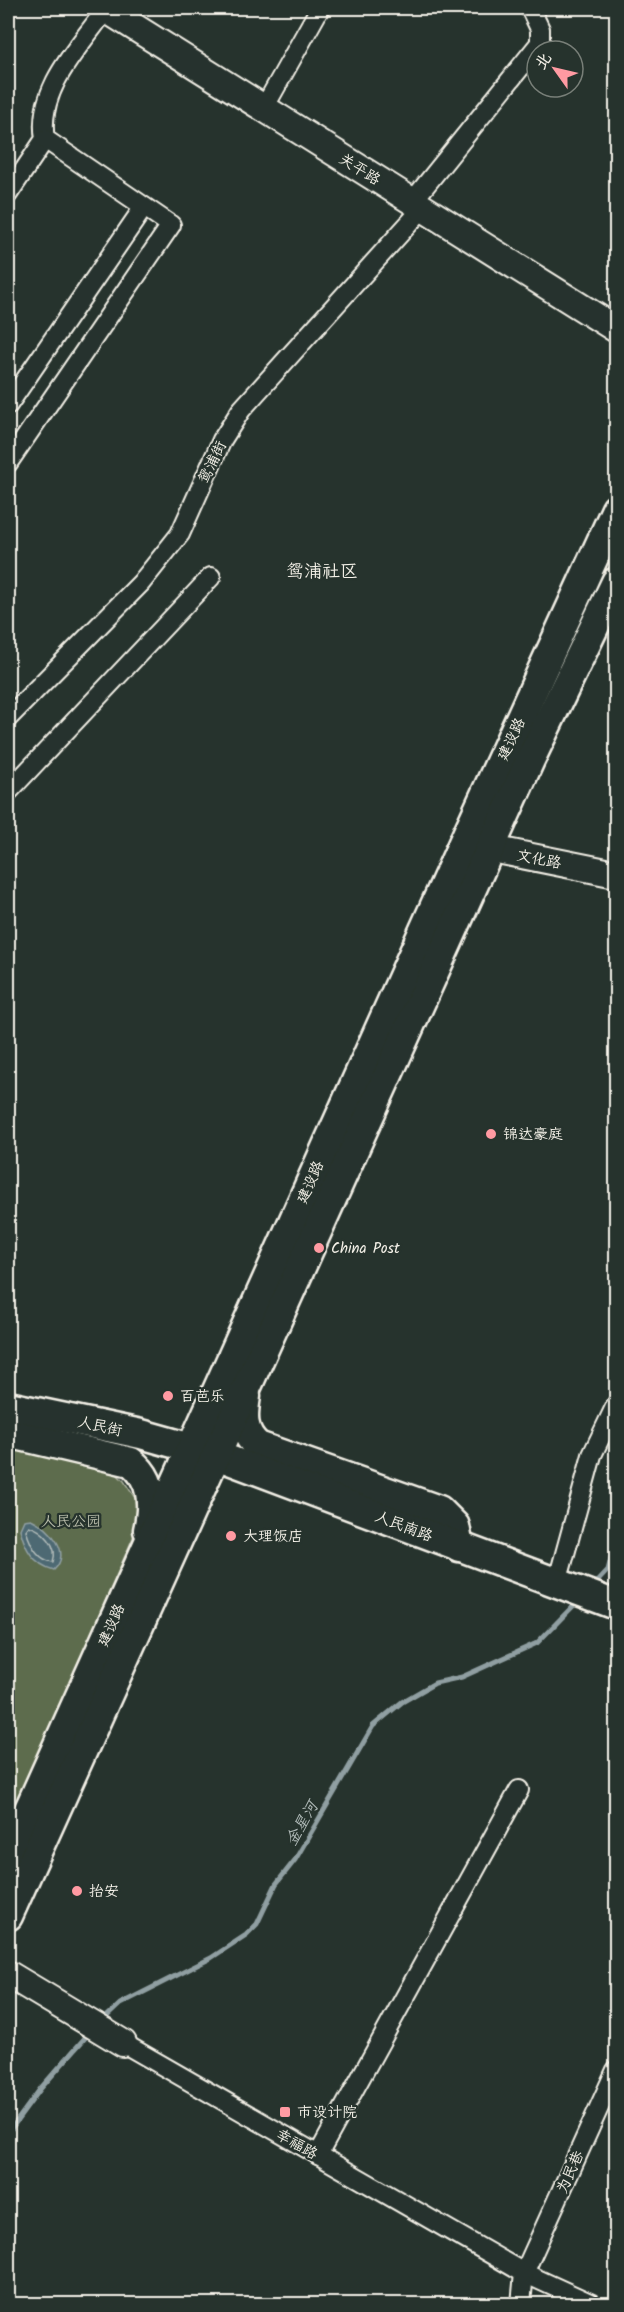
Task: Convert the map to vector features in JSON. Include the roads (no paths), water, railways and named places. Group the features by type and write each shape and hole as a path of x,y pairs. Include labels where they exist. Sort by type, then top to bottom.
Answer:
{"main road":[{"name":"建设路","path":"8,1856 141,1558 204,1451 249,1382 616,509"},
{"name":"建设路","path":"8,1916 204,1451 476,846 616,582"},
{"path":"249,1382 243,1420 249,1437 258,1446 439,1510 455,1526 459,1547"},
{"name":"人民街","path":"8,1407 204,1451"},
{"path":"8,1433 118,1457 136,1466 146,1480 152,1503 141,1558"},
{"name":"人民南路","path":"204,1451 587,1594"}],"street":[{"path":"8,194 45,139 43,126 48,98 59,75 106,8"},
{"name":"关平路","path":"106,8 616,329"},
{"path":"264,108 320,8"},
{"name":"鸳浦街","path":"8,718 141,583 180,534 222,440 241,410 418,205 540,43 540,29 530,8"},
{"path":"8,463 171,225 45,139"},
{"path":"8,405 144,207"},
{"path":"8,792 212,576"},
{"name":"文化路","path":"476,846 616,874"},
{"path":"587,1594 592,1455 616,1405"},
{"path":"318,2155 519,1790"},
{"name":"幸福路","path":"8,1974 79,2018 524,2273 592,2304"},
{"name":"为民巷","path":"521,2304 524,2273 616,2070"}],"water":[{"path":"31,1519 51,1534 60,1548 59,1563 54,1570 35,1560 24,1543 20,1529 24,1520"}],"waterway":[{"name":"金星河","path":"592,1587 608,1570 616,1539"},
{"name":"金星河","path":"102,2021 120,2004 211,1958 246,1935 257,1924 276,1884 295,1860 373,1726 402,1702 435,1683 462,1677 537,1643 579,1600"},
{"name":"金星河","path":"8,2133 41,2088 91,2031"}],"place":[{"name":"锦达豪庭","path":"491,1134"},
{"name":"China Post","path":"319,1248"},
{"name":"百芭乐","path":"168,1396"},
{"name":"大理饭店","path":"231,1536"},
{"name":"抬安","path":"77,1891"},
{"name":"市设计院","path":"285,2112"}],"district":[{"name":"鸳浦社区","path":"322,571"}],"park label":[{"name":"人民公园","path":"71,1521"}]}
